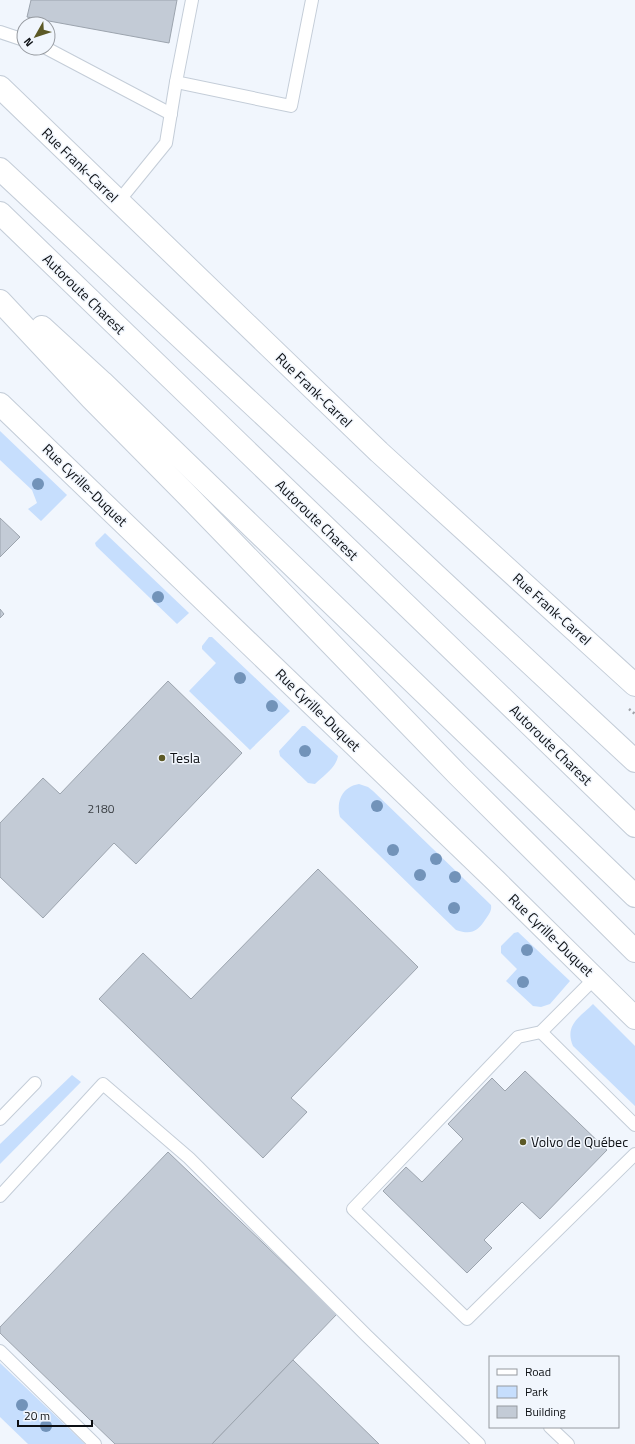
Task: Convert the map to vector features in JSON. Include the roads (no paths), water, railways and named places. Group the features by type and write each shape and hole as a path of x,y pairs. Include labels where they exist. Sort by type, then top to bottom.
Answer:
{"main road":[{"name":"Rue Frank-Carrel","path":"0,87 379,452 635,685"},
{"path":"0,169 635,761"},
{"name":"Autoroute Charest","path":"0,213 635,826"},
{"path":"0,288 108,388 635,896"},
{"path":"0,301 91,398 195,502 458,775 635,952"},
{"name":"Rue Cyrille-Duquet","path":"0,404 635,1018"}],"lane":[{"path":"118,202 166,143 192,0"},
{"path":"176,82 291,106 312,0"},
{"path":"0,32 16,37"},
{"path":"56,53 171,114"},
{"path":"595,978 540,1032 518,1037 354,1209 467,1318 635,1154"},
{"path":"540,1032 635,1124"},
{"path":"0,1119 36,1084"},
{"path":"0,1196 103,1084 189,1158 367,1336 479,1444"},
{"path":"0,1352 95,1444"},
{"path":"551,1428 568,1444"}],"place":[{"name":"Tesla","path":"162,758"},
{"name":"Volvo de Québec","path":"523,1142"}]}
